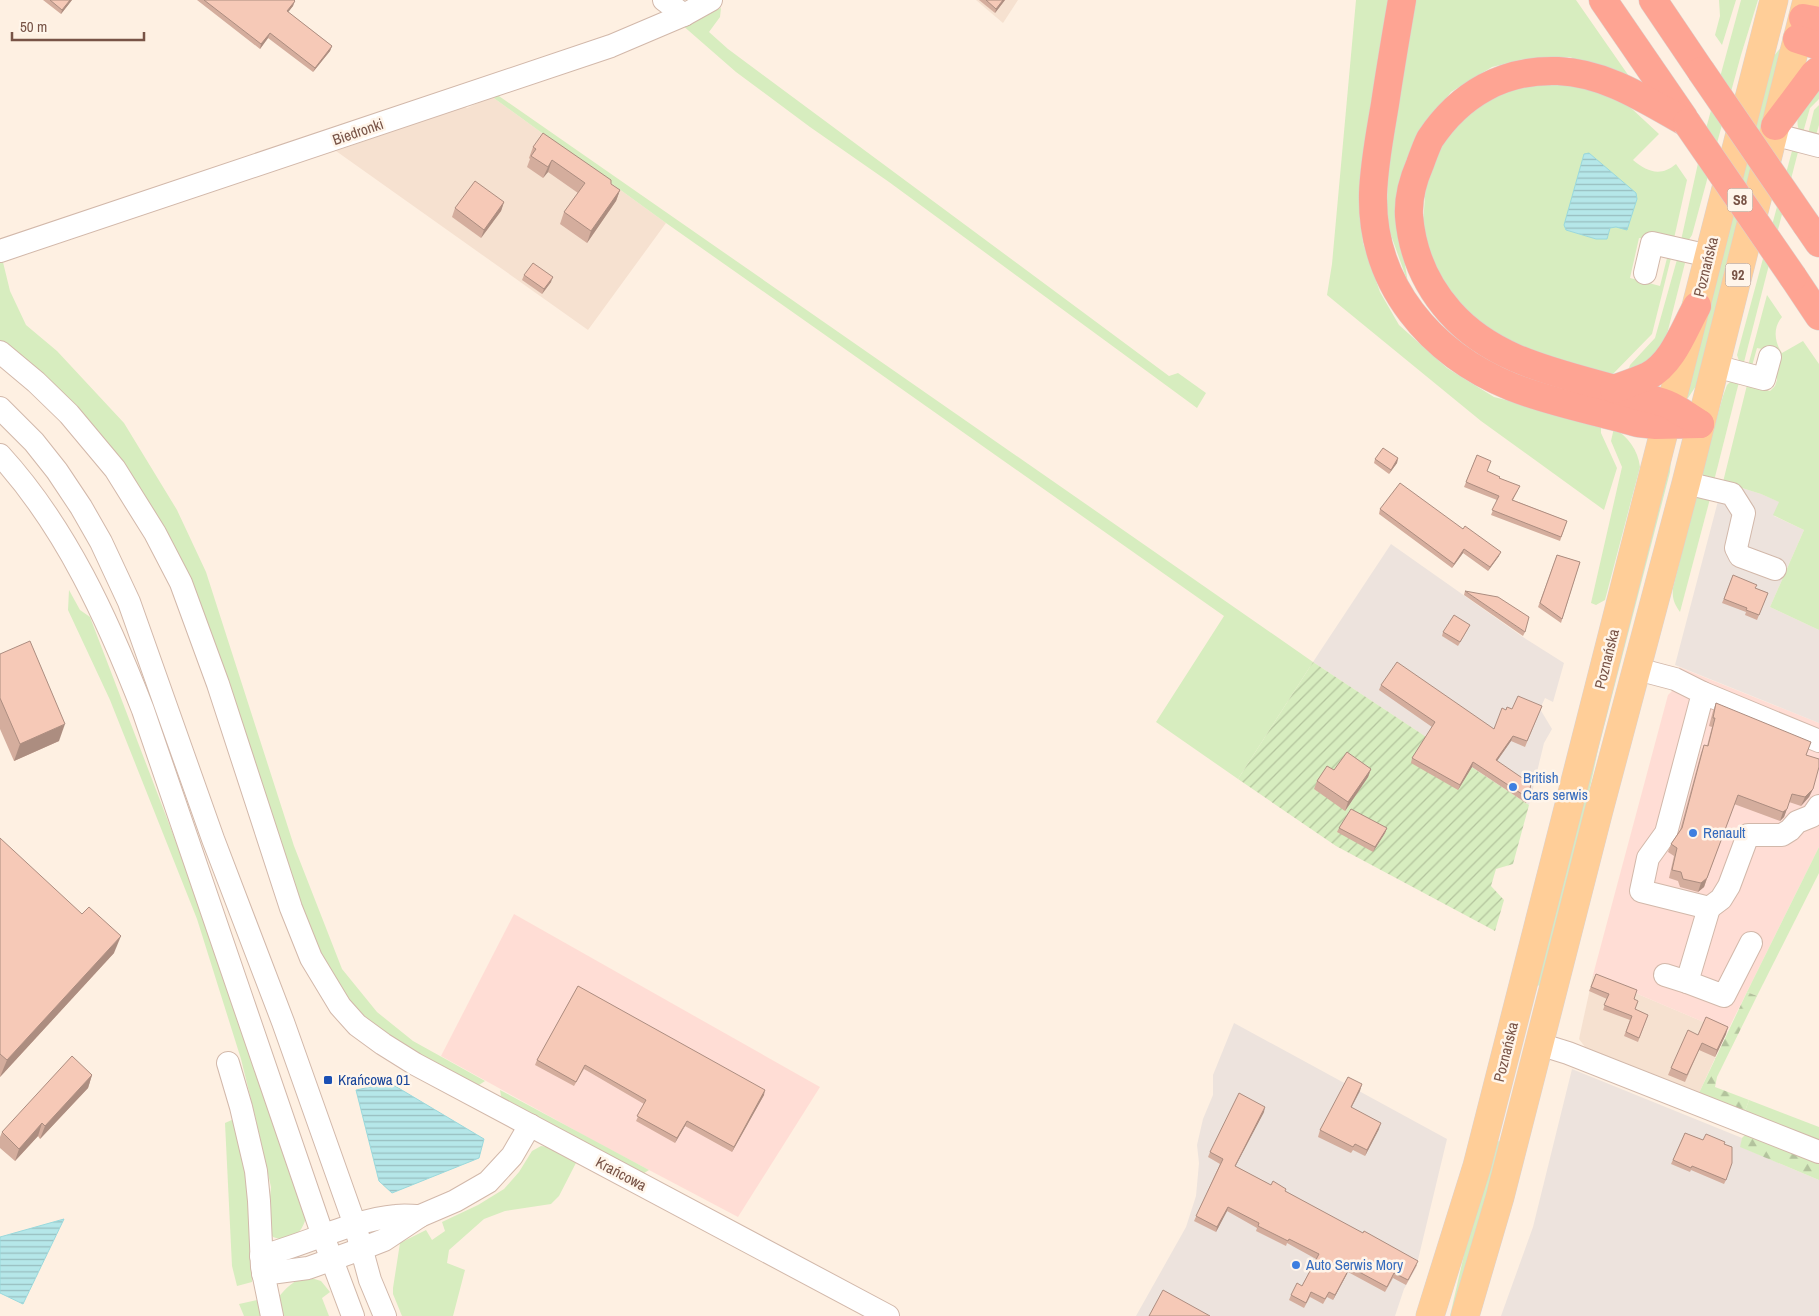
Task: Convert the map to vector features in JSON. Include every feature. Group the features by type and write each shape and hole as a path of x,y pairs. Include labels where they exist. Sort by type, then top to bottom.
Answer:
{"highway":[{"path":"1402,0 1377,154 1373,195 1376,225 1382,254 1394,286 1410,313 1439,343 1460,360 1512,387 1638,423 1669,415"},
{"name":"S8","path":"1603,0 1819,316"},
{"path":"1653,0 1812,233"},
{"path":"1774,130 1814,74 1819,70"},
{"path":"1688,123 1623,88 1582,73 1557,71 1507,76 1473,93 1449,115 1429,141 1413,181 1409,214 1414,249 1426,280 1450,313 1485,342 1520,360 1558,374 1614,389 1669,415 1700,424"},
{"path":"1614,389 1648,376 1659,369 1673,351 1697,306"}],"main road":[{"name":"Poznańska","path":"1430,1316 1477,1166 1771,10"},
{"path":"1771,10 1809,25"},
{"name":"Poznańska","path":"1465,1316 1500,1198 1686,483 1774,130 1809,25"}],"street":[{"path":"664,0 684,16"},
{"name":"Biedronki","path":"0,251 612,46 684,16 711,0"},
{"path":"1774,130 1819,146"},
{"path":"1645,273 1652,243 1709,256"},
{"name":"Krańcowa","path":"0,352 36,382 69,414 115,469 155,533 181,583 218,684 291,908 311,958 340,1006 357,1025 415,1064 888,1316"},
{"path":"1715,366 1764,379 1770,357"},
{"path":"0,408 34,442 57,471 101,542 129,602 213,839 283,1022 355,1225 370,1280 385,1316"},
{"path":"0,456 26,486 64,544 98,606 122,657 143,710 323,1236 354,1316"},
{"path":"1686,483 1732,494 1744,513 1736,548 1740,556 1775,569"},
{"path":"1637,669 1675,679 1703,693 1819,741"},
{"path":"1703,693 1666,833 1648,858 1641,890 1708,908"},
{"path":"1687,982 1708,908 1720,899 1729,886 1748,835 1782,835 1797,822 1812,816 1819,806"},
{"path":"1665,975 1724,996 1751,943"},
{"path":"1539,1044 1568,1053 1819,1152"},
{"path":"228,1063 241,1107 256,1171 262,1265 272,1316"},
{"path":"262,1265 300,1270 384,1240 420,1216 455,1201 488,1182 512,1156 530,1126"},
{"path":"262,1265 291,1248 355,1225 392,1216 420,1216"}],"shaded area":[{"path":"976,0 1018,0 1003,23"},
{"path":"491,96 666,223 588,330 336,151 405,127 459,102 467,108"},
{"path":"1723,482 1780,502 1774,516 1804,530 1770,607 1819,630 1819,723 1675,665"},
{"path":"1391,544 1523,637 1564,663 1553,702 1545,698 1540,709 1552,729 1544,743 1529,805 1313,662"},
{"path":"1679,667 1819,723 1819,847 1727,1032 1593,975 1668,695 1672,691"},
{"path":"514,914 820,1087 738,1217 596,1142 441,1056"},
{"path":"1593,975 1727,1032 1699,1093 1585,1049 1579,1039"},
{"path":"1234,1023 1447,1139 1416,1268 1404,1289 1395,1316 1136,1316 1186,1227 1196,1196 1199,1163 1197,1145 1203,1119 1213,1095 1213,1075"},
{"path":"1572,1069 1742,1138 1741,1147 1819,1180 1819,1316 1501,1316 1533,1227"}],"green space":[{"path":"1356,0 1391,0 1360,208 1363,243 1380,292 1399,325 1447,368 1494,397 1601,424 1601,433 1617,468 1604,510 1481,421 1327,295 1332,264"},
{"path":"1415,0 1576,0 1633,82 1570,57 1524,59 1492,67 1451,92 1425,126 1400,234 1408,283 1386,221 1389,160"},
{"path":"1719,0 1736,0 1722,45 1715,35 1720,16"},
{"path":"1741,0 1758,0 1692,235 1686,244 1680,245 1704,136"},
{"path":"721,8 720,17 709,32 728,49 1169,376 1178,373 1206,393 1197,408 736,72 681,24"},
{"path":"1783,45 1698,383 1688,398 1685,398 1773,57"},
{"path":"1819,79 1819,99 1810,108 1802,136 1797,121 1801,106"},
{"path":"1557,80 1617,95 1659,134 1633,160 1644,168 1659,172 1665,171 1676,164 1687,180 1673,243 1639,238 1630,278 1660,286 1667,258 1672,254 1652,334 1609,378 1518,349 1473,323 1442,286 1429,257 1423,225 1426,182 1440,140 1470,108 1498,92","holes":["1637,199 1616,227 1610,228 1607,239 1596,239 1566,230"]},
{"path":"496,94 1313,662 1238,779 1156,722 1224,616 666,223 491,96"},
{"path":"1819,105 1819,125 1816,135 1807,138 1814,110"},
{"path":"1792,151 1798,152 1743,366 1737,355"},
{"path":"1678,256 1685,263 1665,342 1660,351 1626,378 1630,365 1655,338"},
{"path":"2,258 10,291 26,325 57,351 124,423 177,510 206,572 294,846 342,969 377,1012 413,1041 485,1081 479,1085 471,1084 433,1063 378,1027 347,998 334,980 318,950 305,918 188,578 0,342 0,260"},
{"path":"1767,295 1782,317 1777,325 1776,339 1782,353 1803,341 1819,364 1819,630 1770,607 1804,530 1773,515 1779,502 1723,482 1747,385 1770,391 1775,386 1777,380 1772,351 1757,348 1752,366 1748,366"},
{"path":"1735,377 1740,378 1714,481 1703,478 1701,474 1723,396 1727,385"},
{"path":"1614,428 1632,444 1640,467 1605,600 1596,605 1591,603 1622,467 1611,441"},
{"path":"1671,459 1670,472 1598,750 1544,986 1532,985"},
{"path":"1711,495 1680,612 1674,601 1673,588 1694,505 1697,497"},
{"path":"69,590 80,610 90,617 176,842 307,1214 300,1230 295,1236 286,1241 273,1237 267,1228 271,1187 255,1116 241,1059 197,919 110,700 68,610"},
{"path":"1313,662 1529,805 1513,864 1496,869 1491,886 1504,900 1495,931 1336,846 1238,779"},
{"path":"1819,847 1819,873 1757,996 1747,992"},
{"path":"1747,992 1757,996 1717,1077 1715,1087 1749,1100 1744,1114 1699,1093"},
{"path":"500,1090 649,1170 641,1175 505,1102"},
{"path":"1749,1100 1819,1127 1819,1143 1744,1114"},
{"path":"234,1119 249,1172 252,1282 237,1286 232,1266 225,1123"},
{"path":"1748,1132 1819,1160 1819,1180 1740,1147 1742,1138"},
{"path":"1496,1140 1502,1143 1455,1316 1450,1316 1473,1215"},
{"path":"541,1146 555,1148 578,1159 559,1196 551,1204 505,1211 484,1219 449,1250 447,1263 465,1270 453,1316 402,1316 393,1294 400,1243 426,1230 432,1240 445,1231 442,1222 478,1205 504,1189 519,1172 532,1151"},
{"path":"308,1277 321,1281 330,1292 322,1298 329,1316 279,1316 277,1299 291,1285"},
{"path":"257,1300 262,1316 244,1316 239,1304"}],"water":[{"path":"1589,153 1636,193 1637,199 1627,230 1616,227 1610,228 1607,239 1596,239 1566,230 1564,225 1584,154"},
{"path":"390,1083 484,1139 479,1158 392,1193 379,1181 356,1090"},
{"path":"64,1219 23,1304 0,1293 0,1237"}],"building":[{"path":"50,0 70,0 62,10"},
{"path":"204,0 294,0 287,11 332,46 315,68 270,33 261,44"},
{"path":"986,0 1003,0 996,9"},
{"path":"543,133 611,180 611,184 620,190 591,231 564,212 585,183 552,160 548,167 531,156 536,149 533,147"},
{"path":"475,181 504,202 484,230 455,208"},
{"path":"533,263 553,277 544,289 524,275"},
{"path":"1383,448 1398,458 1391,470 1375,459"},
{"path":"1477,455 1491,461 1487,471 1520,486 1512,500 1567,521 1561,537 1492,510 1499,496 1466,482"},
{"path":"1400,483 1463,529 1465,526 1501,552 1490,567 1464,549 1454,564 1380,509"},
{"path":"1557,555 1580,562 1562,619 1540,603"},
{"path":"1733,575 1757,585 1755,588 1768,593 1759,615 1724,599"},
{"path":"1465,591 1498,597 1529,617 1525,632"},
{"path":"1454,615 1470,625 1460,642 1443,632"},
{"path":"30,641 65,724 20,744 0,698 0,654"},
{"path":"1397,662 1494,729 1502,708 1506,710 1507,707 1512,709 1518,696 1542,706 1527,741 1513,736 1496,760 1531,784 1528,798 1473,762 1460,785 1412,758 1435,722 1381,685"},
{"path":"1716,703 1811,742 1806,755 1819,759 1819,767 1813,789 1805,797 1792,794 1787,809 1783,812 1738,795 1707,878 1701,883 1683,879 1681,872 1672,870 1677,848 1671,844 1682,828 1704,745 1708,746 1715,718 1713,718"},
{"path":"1347,752 1371,769 1348,802 1317,781 1327,766 1334,770"},
{"path":"1351,809 1387,828 1375,847 1339,828"},
{"path":"0,838 82,914 89,907 121,936 7,1060 0,1054"},
{"path":"1596,974 1637,990 1634,999 1638,1001 1635,1009 1648,1015 1639,1038 1626,1032 1632,1016 1604,1005 1609,994 1591,987"},
{"path":"578,986 765,1090 734,1147 687,1121 677,1138 637,1116 646,1100 585,1065 576,1082 537,1060"},
{"path":"1706,1017 1728,1027 1717,1050 1702,1043 1687,1075 1671,1068 1688,1030 1698,1035"},
{"path":"72,1056 92,1075 45,1126 42,1123 19,1149 2,1132"},
{"path":"1348,1077 1362,1084 1351,1107 1381,1123 1367,1150 1355,1144 1353,1147 1320,1130"},
{"path":"1239,1093 1265,1107 1235,1166 1271,1185 1273,1181 1286,1189 1285,1191 1418,1261 1408,1280 1394,1273 1387,1287 1350,1267 1335,1295 1329,1292 1325,1299 1311,1292 1306,1303 1291,1295 1297,1283 1302,1286 1319,1254 1258,1226 1259,1223 1228,1207 1217,1227 1196,1216 1223,1159 1210,1152"},
{"path":"1685,1133 1703,1140 1706,1134 1732,1147 1732,1163 1726,1180 1673,1160"},
{"path":"1163,1290 1210,1316 1149,1316"}],"place":[{"name":"British Cars serwis","path":"1513,787"},
{"name":"Renault","path":"1693,833"},
{"name":"Krańcowa 01","path":"328,1080"},
{"name":"Auto Serwis Mory","path":"1296,1265"}]}
